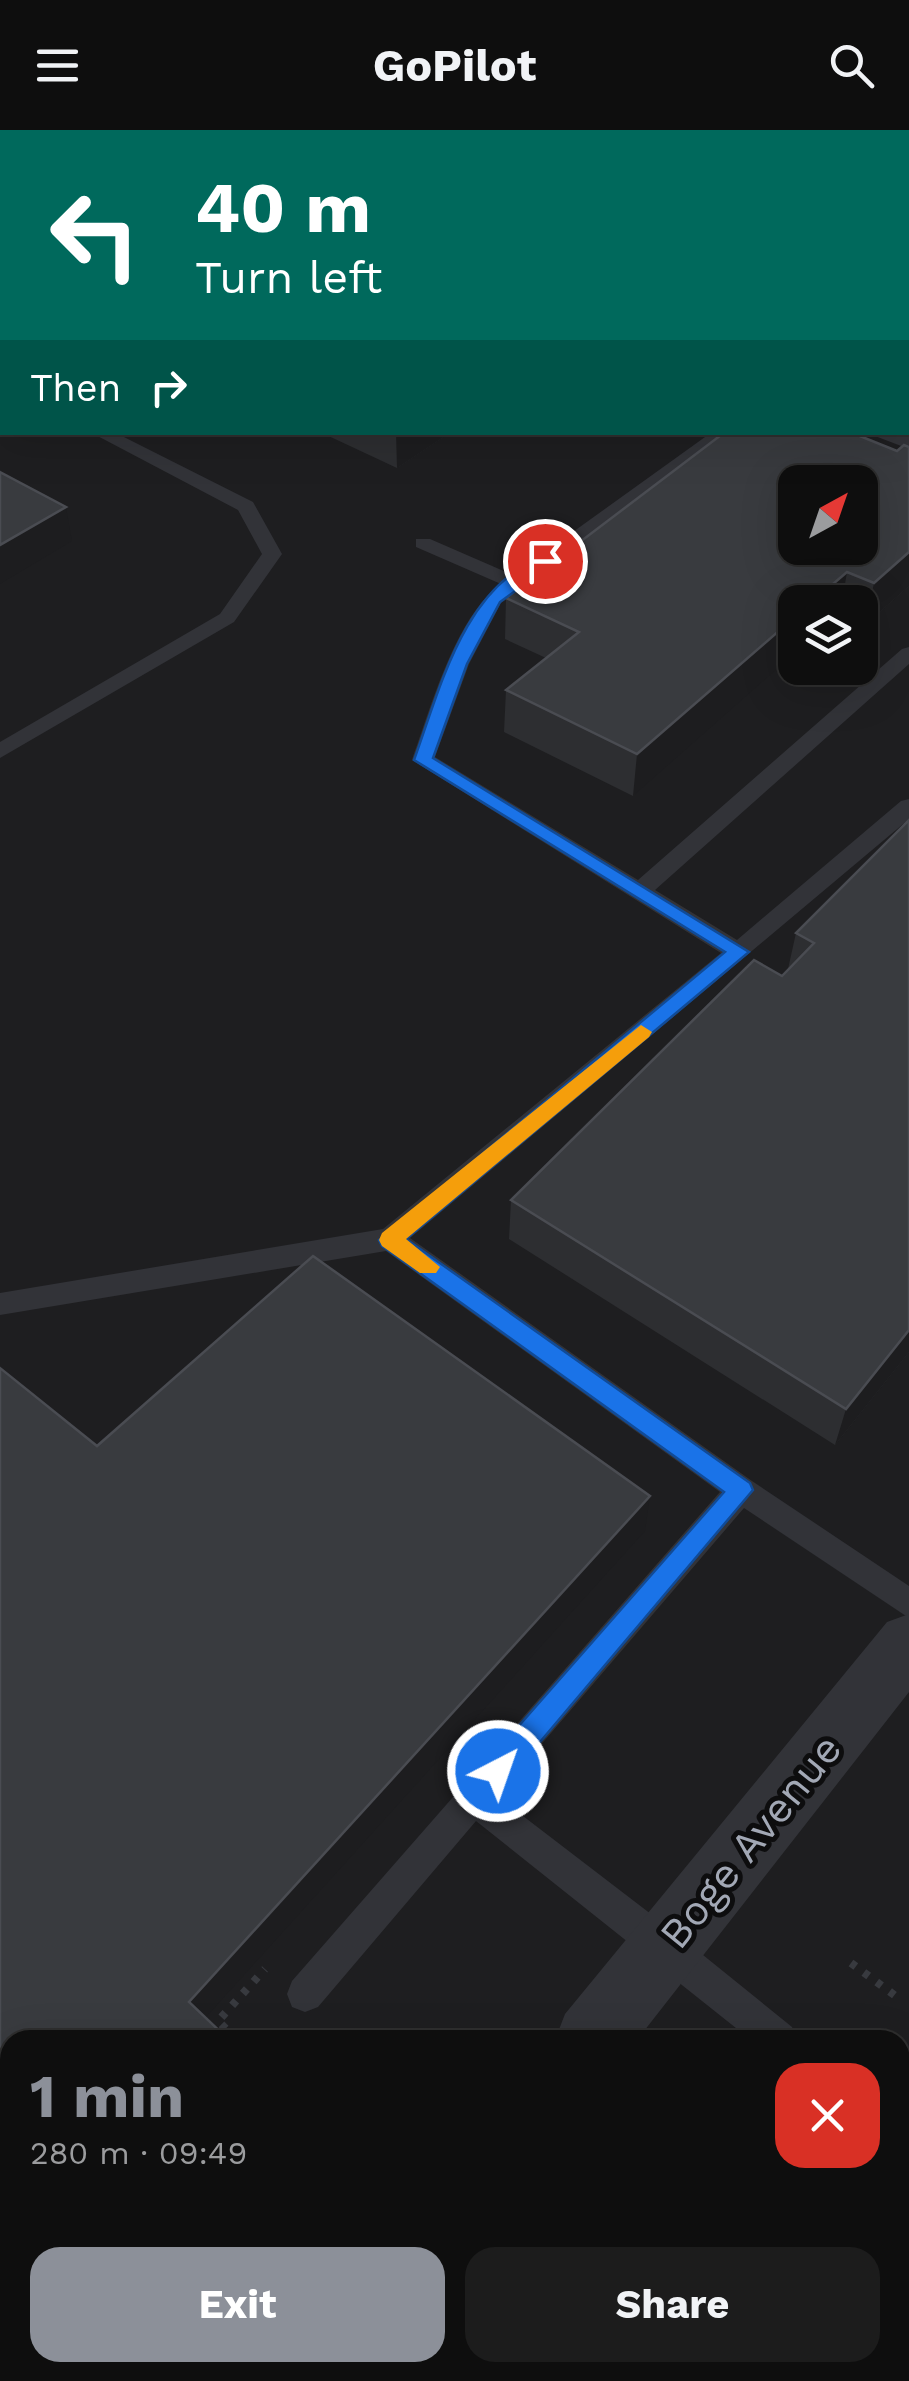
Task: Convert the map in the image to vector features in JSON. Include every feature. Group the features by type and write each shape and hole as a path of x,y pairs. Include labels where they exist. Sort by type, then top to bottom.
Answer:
{"street":[{"name":"Boge Avenue","path":"599,2030 909,1643"}],"lane":[{"path":"0,751 228,618 272,554 246,506 105,435"},
{"path":"721,435 493,599 458,664 424,760 739,952"},
{"path":"423,542 515,583"},
{"path":"640,891 909,653"},
{"path":"6,1307 390,1240 909,806"},
{"path":"390,1240 741,1490 909,1604"},
{"path":"305,1994 741,1490"},
{"path":"474,1799 767,2030"}],"path":[{"path":"852,1962 902,2000"}],"shaded area":[{"path":"0,435 909,435 909,2030 0,2030"}],"building":[{"path":"721,435 857,435 897,451 904,445 909,447 909,552 874,583 847,572 832,585 778,585 778,632 637,754 506,690 579,632 506,598"},
{"path":"0,472 66,507 0,545"},
{"path":"909,820 909,1330 846,1409 511,1200 754,960 782,976 814,943 796,933"},
{"path":"313,1256 650,1496 189,2002 218,2030 0,2030 0,1368 97,1446"}],"slow traffic":[{"path":"428,1267 390,1240 641,1032"}],"route":[{"path":"498,1771 741,1490 390,1240 739,952 424,760 458,664 493,599 545,561"}]}
